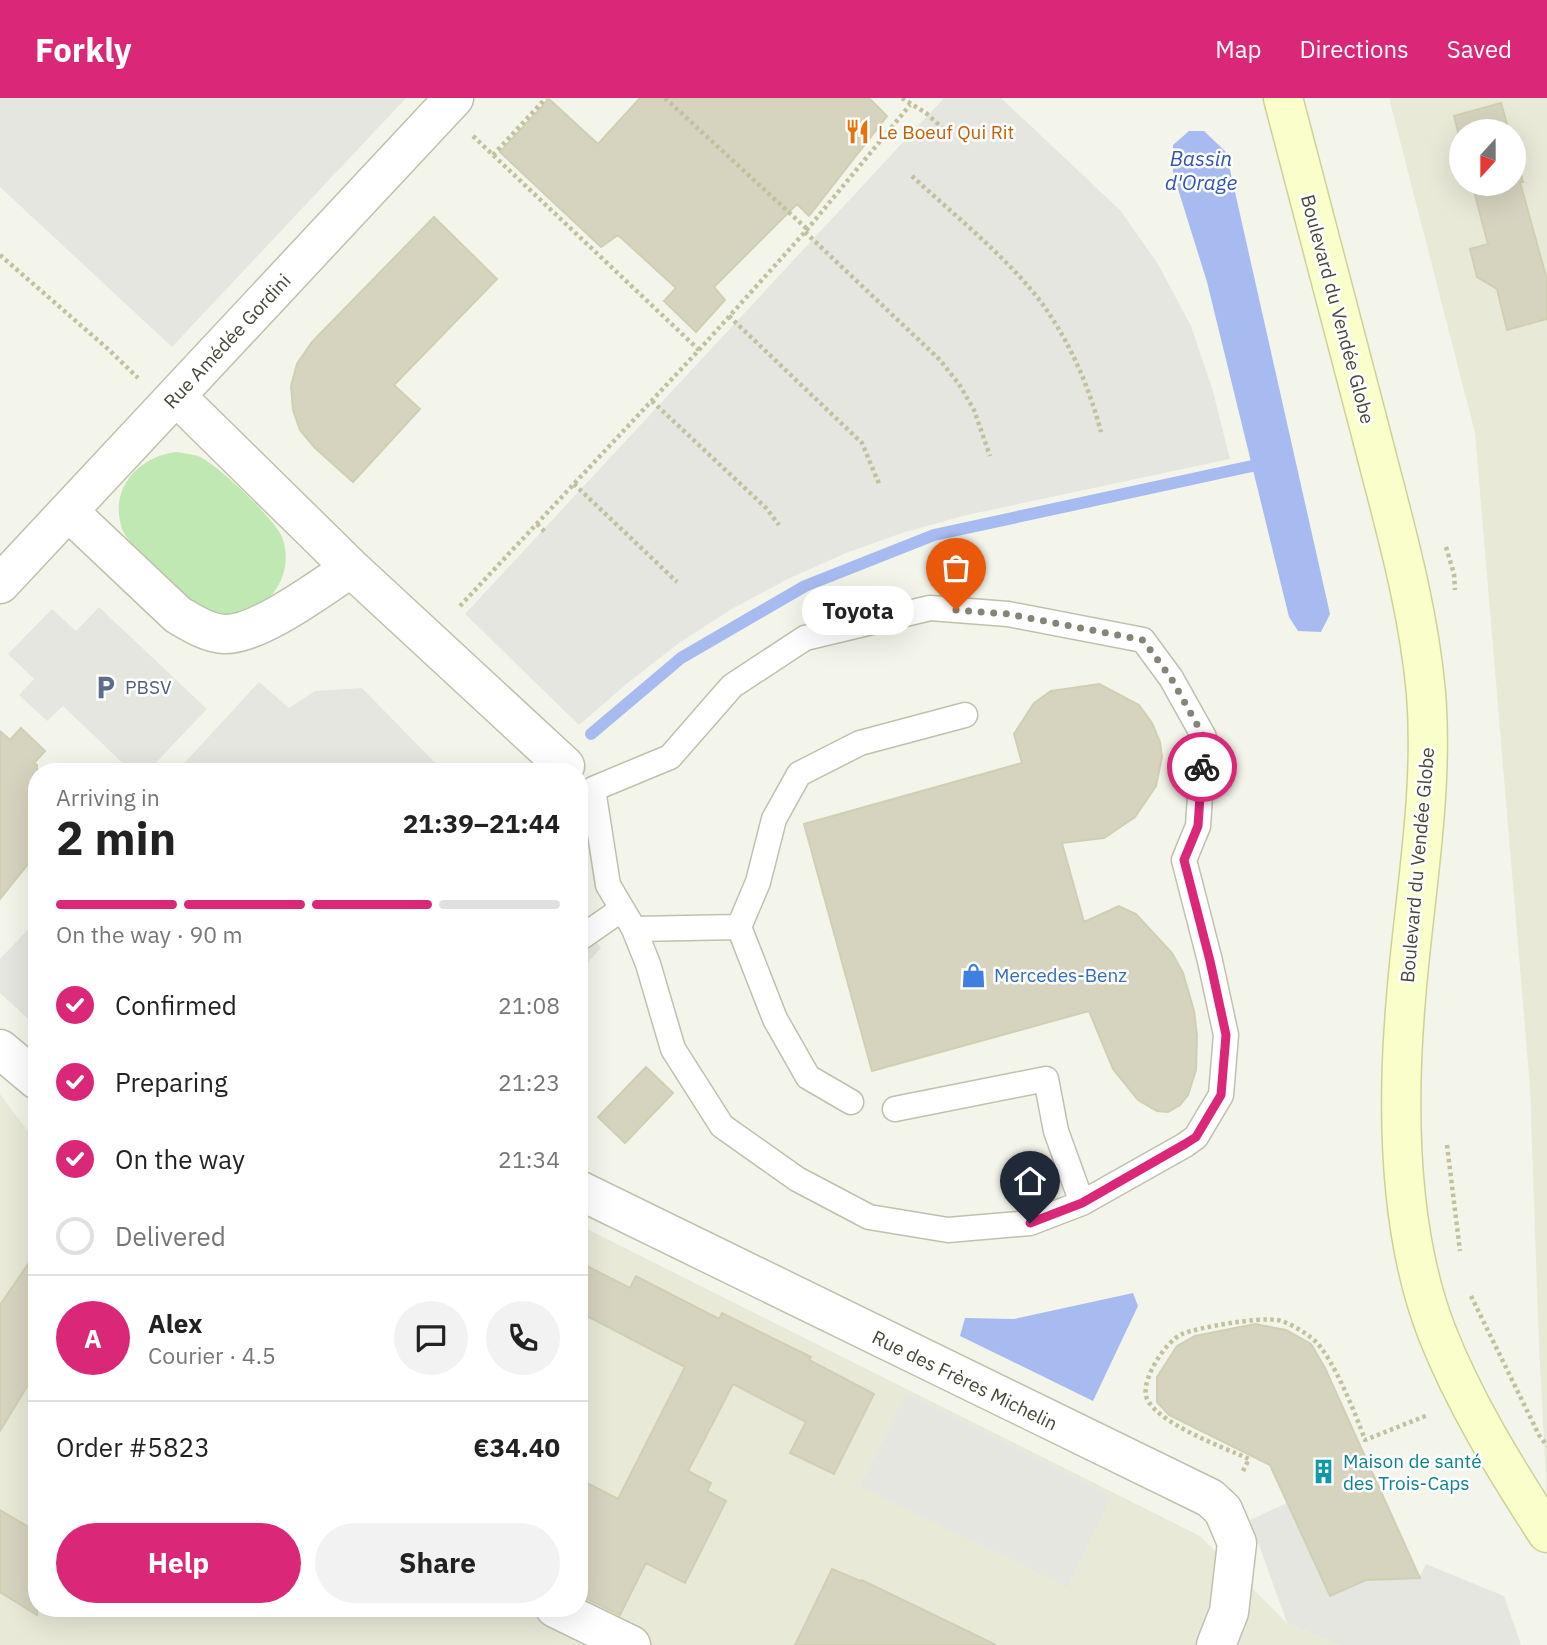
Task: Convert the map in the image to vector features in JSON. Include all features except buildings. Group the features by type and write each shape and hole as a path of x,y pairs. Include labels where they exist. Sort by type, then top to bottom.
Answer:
{"main road":[{"name":"Boulevard du Vendée Globe","path":"1283,98 1395,529 1423,662 1427,758 1423,836 1406,996 1401,1080 1404,1161 1417,1257 1435,1327 1451,1364 1478,1419 1547,1533"}],"street":[{"name":"Rue Amédée Gordini","path":"0,584 449,103"},
{"path":"171,401 563,763"},
{"path":"68,511 178,615 196,626 225,634 252,629 351,568"},
{"path":"0,1049 28,1072"},
{"name":"Rue des Frères Michelin","path":"588,1194 1210,1498 1223,1510 1237,1543 1229,1612 1216,1645"},
{"path":"573,1617 631,1645"}],"lane":[{"path":"588,774 670,757 733,686 805,638 929,608 1008,614 1143,640 1171,678 1204,737 1198,826 1184,860 1226,1035 1221,1095 1196,1137 1082,1203 1030,1223 948,1230 869,1217 797,1179 722,1126 673,1049 648,964 628,919 608,885 588,815"},
{"path":"850,1102 808,1077 775,1019 739,927 758,882 774,819 799,774 860,743 965,715"},
{"path":"588,935 628,919 739,927"},
{"path":"895,1109 1046,1079 1056,1131 1082,1203"}],"path":[{"path":"493,155 546,98"},
{"path":"665,98 940,360 960,384 974,410 990,457"},
{"path":"903,98 926,113 950,135"},
{"path":"449,103 493,155 699,350"},
{"path":"460,607 806,231 910,105"},
{"path":"912,176 1002,260 1045,307 1076,360 1092,397 1101,432"},
{"path":"0,255 171,401"},
{"path":"729,316 862,443 880,486"},
{"path":"652,401 766,508 779,525"},
{"path":"574,484 677,582"},
{"path":"537,524 546,533"},
{"path":"1243,1471 1249,1459 1167,1419 1155,1410 1146,1396 1148,1376 1164,1349 1180,1335 1252,1319 1279,1320 1314,1340 1342,1388 1365,1440 1428,1415"}],"shaded area":[{"path":"0,98 406,98 172,347 0,187"},
{"path":"944,98 1001,98 1120,210 1158,264 1191,326 1213,391 1230,459 967,515 905,532 846,553 788,579 732,609 679,643 579,725 465,614"},
{"path":"1389,98 1547,98 1547,1497 1530,1087 1475,433"},
{"name":"PBSV","path":"99,607 207,709 156,763 123,763 63,706 47,721 19,695 34,679 8,654 52,609 76,631"},
{"path":"259,682 289,708 315,691 362,688 435,763 184,763"},
{"path":"28,929 28,1019 0,993 0,959"},
{"path":"588,933 601,948 588,962"},
{"path":"0,1094 28,1131 28,1617 588,1617 588,1230 1200,1536 1287,1623 1339,1645 0,1645"},
{"path":"906,1393 1111,1496 1067,1587 860,1486"},
{"name":"Maison de santé des Trois-Caps","path":"1334,1481 1382,1579 1419,1578 1426,1564 1504,1596 1521,1645 1339,1645 1287,1623 1250,1520"}],"green space":[{"path":"177,452 198,456 218,469 257,505 282,537 286,559 284,573 270,597 254,609 226,616 199,606 148,562 123,531 119,502 129,478 150,460"}],"water":[{"name":"Bassin d'Orage","path":"1189,131 1204,131 1226,152 1330,614 1321,632 1298,631 1289,617 1207,282 1173,173 1173,145"},
{"path":"1133,1293 1138,1306 1093,1401 960,1336 965,1318 1014,1319"}],"waterway":[{"path":"591,734 681,658 805,586 934,535 1252,466"}],"way so far":[{"path":"956,610 1008,614 1143,640 1171,678 1204,737 1202,767"}],"place":[{"name":"Le Boeuf Qui Rit","path":"858,132"},
{"name":"Toyota","path":"956,610"},
{"name":"PBSV","path":"105,687"},
{"name":"Mercedes-Benz","path":"974,975"},
{"name":"Maison de santé des Trois-Caps","path":"1323,1472"}],"route":[{"path":"1030,1223 1082,1203 1196,1137 1221,1095 1226,1035 1184,860 1198,826 1202,767"}]}
